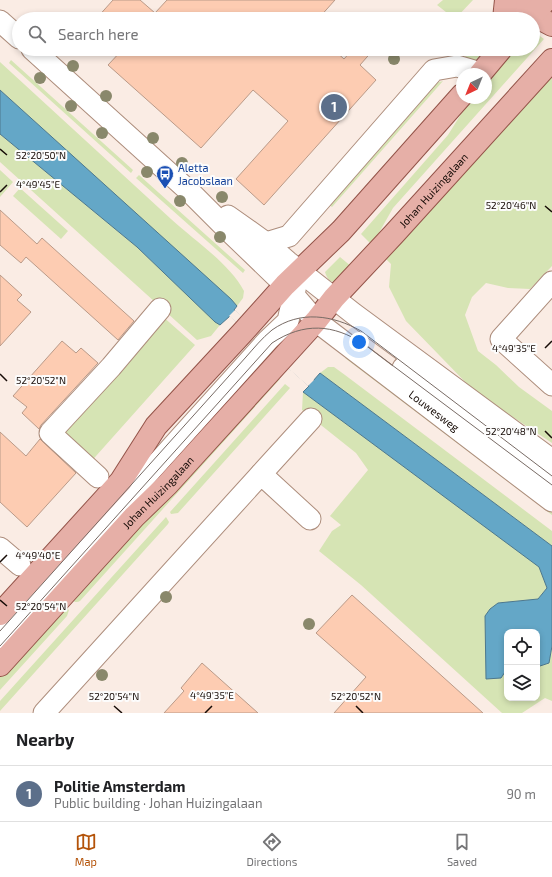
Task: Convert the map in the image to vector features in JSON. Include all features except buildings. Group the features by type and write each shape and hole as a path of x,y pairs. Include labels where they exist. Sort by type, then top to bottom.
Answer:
{"main road":[{"path":"505,12 506,0"},
{"path":"515,0 536,11"},
{"path":"540,14 552,25"},
{"path":"486,68 495,56"},
{"name":"Johan Huizingalaan","path":"0,665 134,517 168,485 326,308 552,60"},
{"path":"0,614 121,481 156,426 248,327 293,284 456,102"}],"street":[{"path":"0,20 12,31"},
{"path":"40,56 190,192 227,230 293,284 326,308 270,339"},
{"path":"266,243 289,236 434,70 457,66 463,68"},
{"path":"190,192 237,222 266,243 293,284"},
{"path":"552,282 501,339 552,385"},
{"name":"Louwesweg","path":"293,284 326,308 552,460"},
{"name":"Johan Huizingalaan","path":"0,638 270,339 288,321 293,284"},
{"name":"Louwesweg","path":"326,308 332,324 358,334 552,481"},
{"name":"Louwesweg","path":"326,308 552,501"},
{"path":"98,477 50,433 111,367 160,309"},
{"path":"44,713 311,419"},
{"path":"261,474 310,519"},
{"path":"0,548 20,565"}],"green space":[{"path":"443,0 473,0 462,12 446,12 437,5"},
{"path":"540,36 544,39 540,43"},
{"path":"466,56 480,56 471,65 463,61"},
{"path":"509,56 529,56 492,97 492,74"},
{"path":"11,60 133,170 131,173 9,63"},
{"path":"0,62 230,271 244,291 243,298 237,306 0,90"},
{"path":"552,73 552,266 530,289 508,288 486,283 472,297 465,315 478,351 496,365 519,387 552,411 552,443 474,391 406,321 389,287 391,264 386,259"},
{"path":"443,81 332,207 327,203 432,84"},
{"path":"467,104 486,104 393,208 372,245 361,234 448,135"},
{"path":"0,134 137,247 220,325 211,336 197,340 0,162"},
{"path":"0,170 13,182 0,197"},
{"path":"139,175 245,270 243,273 136,178"},
{"path":"20,188 68,231 61,239 13,196"},
{"path":"340,257 352,267 335,282 331,281 327,278 325,272"},
{"path":"161,315 195,345 88,465 55,434"},
{"path":"348,353 552,507 552,515 345,358"},
{"path":"328,367 334,367 345,375 552,531 552,546 320,373"},
{"path":"276,376 280,379 80,601 76,602 72,600"},
{"path":"285,384 290,388 178,513 171,514 170,512"},
{"path":"303,392 540,567 547,588 538,599 498,603 486,652 486,678 501,678 504,674 504,701 540,701 540,666 549,663 552,646 552,701 545,698 522,713 502,713 361,585 319,551 332,531 341,525 330,516 368,470 356,453 302,410"},
{"path":"166,517 169,522 168,524 0,711 0,701"},
{"path":"63,605 69,610 67,616 0,690 0,673"}],"water":[{"path":"0,90 231,299 237,306 234,310 313,381 320,373 552,546 552,646 549,663 540,666 540,629 504,629 504,674 501,678 486,679 485,616 490,609 498,603 538,599 547,588 539,567 303,392 309,386 230,316 220,325 215,322 137,247 0,134"}],"pier":[{"path":"235,310 314,380 308,386 229,316"}],"tram line":[{"path":"0,631 261,340 272,330 294,319 305,317 328,318 339,321 361,331 552,476"},
{"path":"0,646 272,343 296,331 318,328 330,329 341,332 364,344 552,485"}],"place":[{"name":"Politie Amsterdam","path":"334,107"},
{"name":"Aletta Jacobslaan","path":"165,189"}]}
